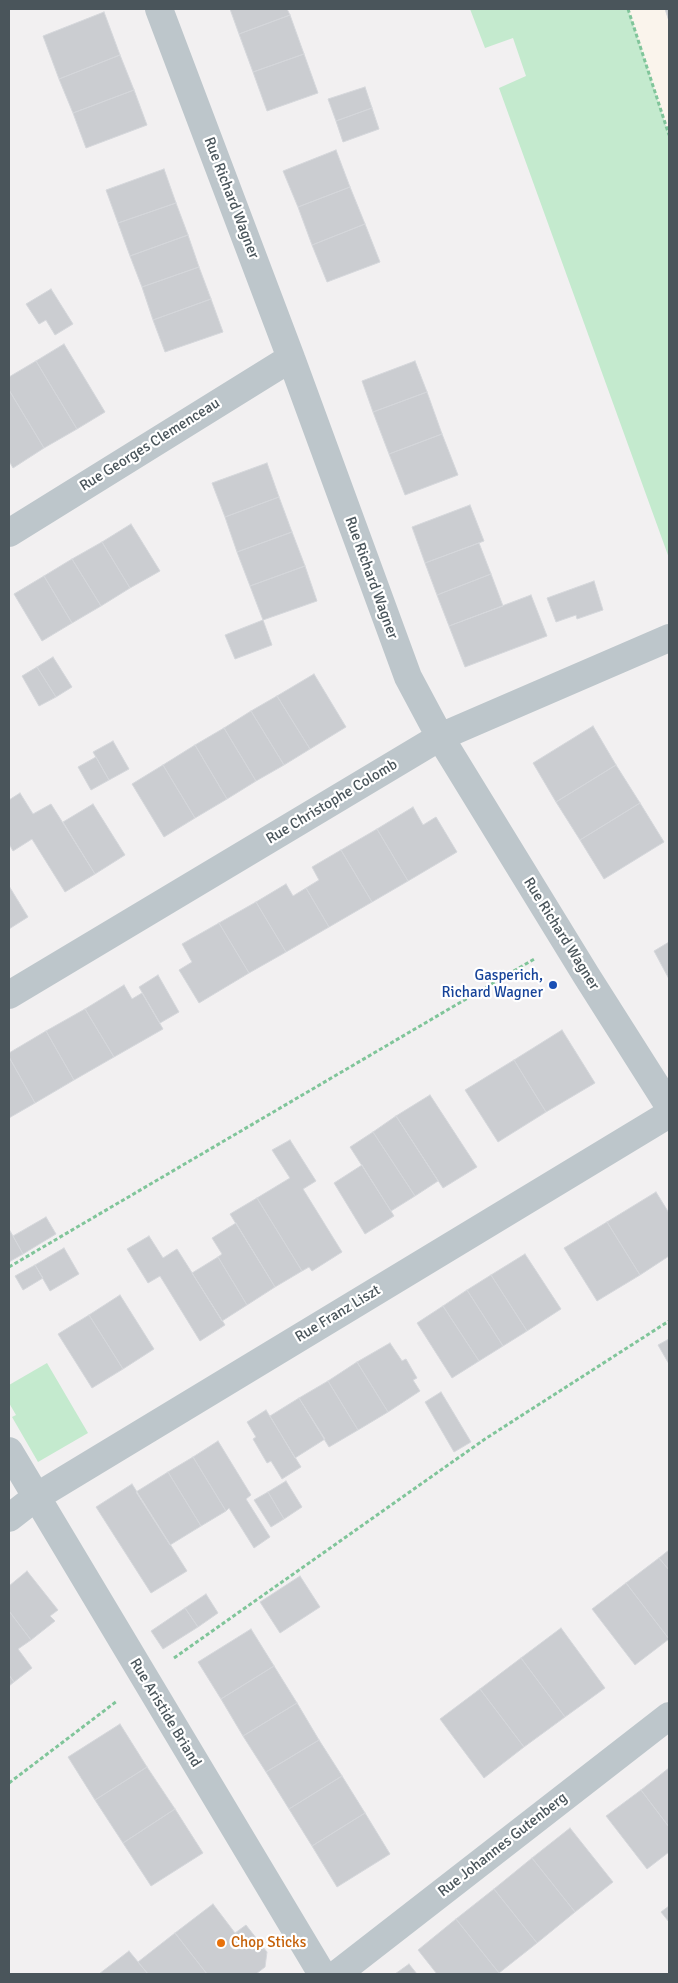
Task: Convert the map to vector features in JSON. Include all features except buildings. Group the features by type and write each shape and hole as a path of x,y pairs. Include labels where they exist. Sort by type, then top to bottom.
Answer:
{"street":[{"name":"Rue Richard Wagner","path":"159,9 291,358 408,677 440,737 669,1106"},
{"name":"Rue Georges Clemenceau","path":"9,533 291,358"},
{"name":"Rue Christophe Colomb","path":"9,995 440,737 669,638"},
{"name":"Rue Franz Liszt","path":"9,1518 36,1496 669,1114"},
{"name":"Rue Aristide Briand","path":"9,1451 322,1974"},
{"name":"Rue Johannes Gutenberg","path":"338,1974 669,1716"}],"path":[{"path":"628,9 669,135"},
{"path":"9,1267 543,954 586,975"},
{"path":"9,1784 145,1679 485,1439 669,1321"}],"shaded area":[{"path":"628,9 669,9 669,135"}],"green space":[{"path":"470,9 628,9 669,135 669,558 499,88 526,76 513,38 485,48"},
{"path":"47,1363 88,1433 38,1462 12,1417 16,1415 9,1403 9,1385"}],"place":[{"name":"Gasperich, Richard Wagner","path":"553,985"},
{"name":"Chop Sticks","path":"221,1943"}]}
